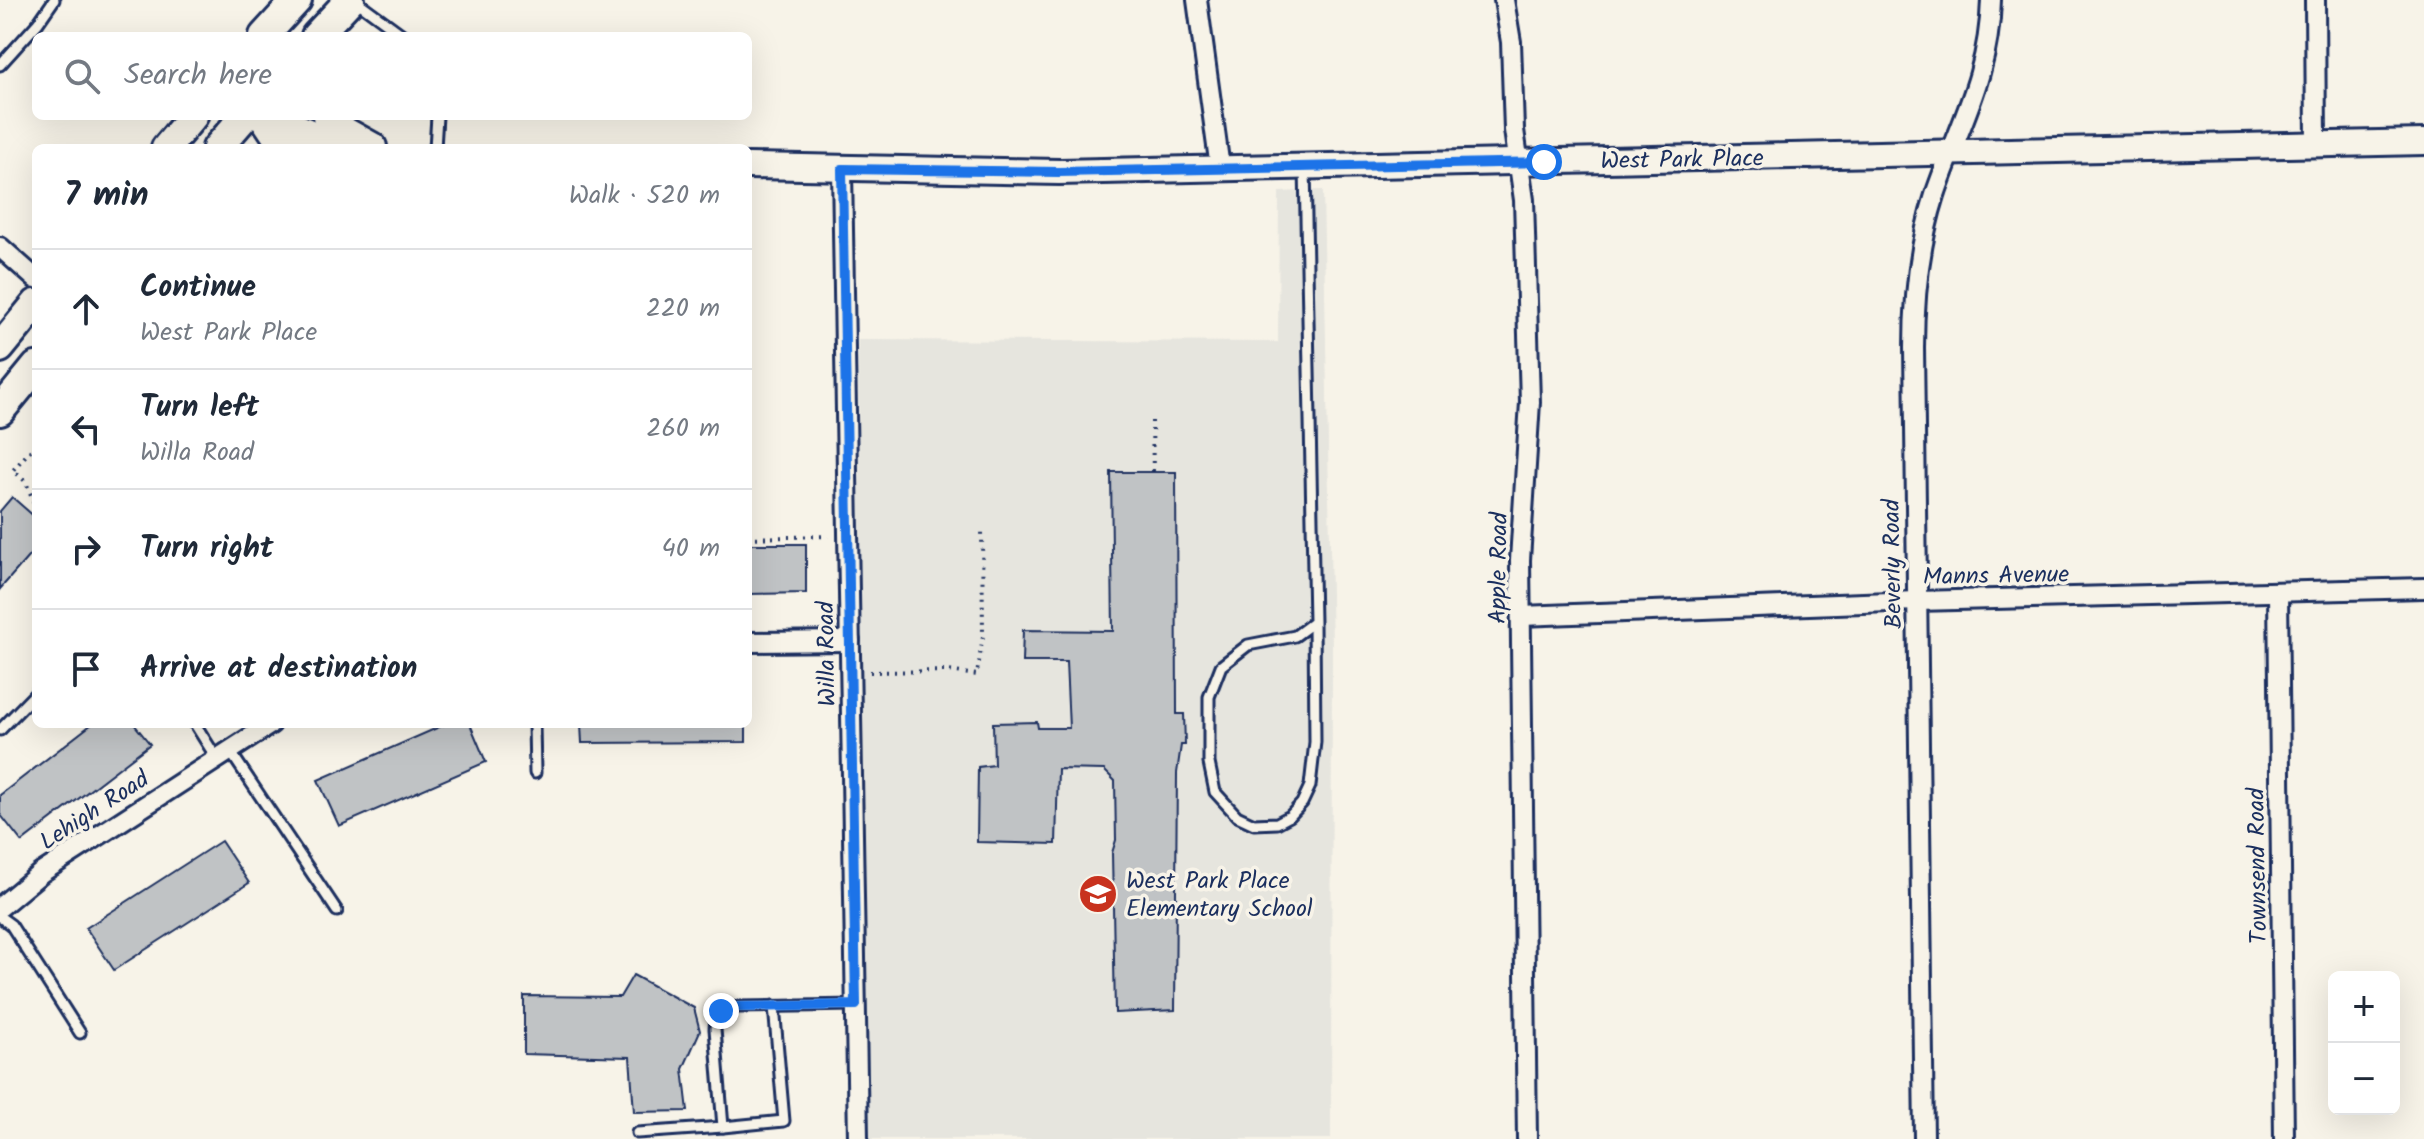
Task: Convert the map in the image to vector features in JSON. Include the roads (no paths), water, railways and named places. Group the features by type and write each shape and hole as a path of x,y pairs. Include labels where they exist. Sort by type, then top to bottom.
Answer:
{"main road":[{"path":"268,32 297,0"},
{"path":"320,32 352,0"},
{"path":"169,144 190,120"},
{"path":"220,144 242,120"},
{"path":"330,120 336,127 368,144"},
{"path":"0,348 32,309"},
{"path":"0,411 32,372"}],"street":[{"path":"1197,0 1220,168"},
{"name":"Apple Road","path":"1504,0 1511,42 1514,130 1524,200 1530,402 1522,519 1521,616 1527,1139"},
{"name":"Beverly Road","path":"1924,1139 1915,294 1927,222 1980,80 1989,34 1991,0"},
{"path":"2315,0 2316,144"},
{"path":"264,120 275,137 289,144"},
{"path":"283,120 344,144"},
{"name":"West Park Place","path":"752,166 1059,172 2424,142"},
{"name":"Willa Road","path":"842,169 858,1139"},
{"path":"0,247 32,275"},
{"name":"Manns Avenue","path":"1521,616 1917,601 2424,588"},
{"name":"Townsend Road","path":"2278,592 2284,1139"},
{"path":"752,642 850,641"},
{"name":"Lehigh Road","path":"0,907 41,873 265,728"}],"lane":[{"path":"0,65 54,0"},
{"path":"352,0 398,32"},
{"path":"435,144 437,120"},
{"path":"1305,167 1314,622 1315,742 1310,786 1302,803 1290,816 1277,823 1254,824 1237,816 1215,792 1209,763 1209,697 1221,666 1248,645 1295,636 1314,622"},
{"path":"0,730 32,697"},
{"path":"199,728 224,755 337,911"},
{"path":"534,728 535,773"},
{"path":"0,917 11,925 80,1033"},
{"path":"723,1127 715,1029 717,1015 721,1011 738,1007 856,1005"},
{"path":"637,1133 784,1121 774,1006"}],"place":[{"name":"West Park Place Elementary School","path":"1098,894"}]}
